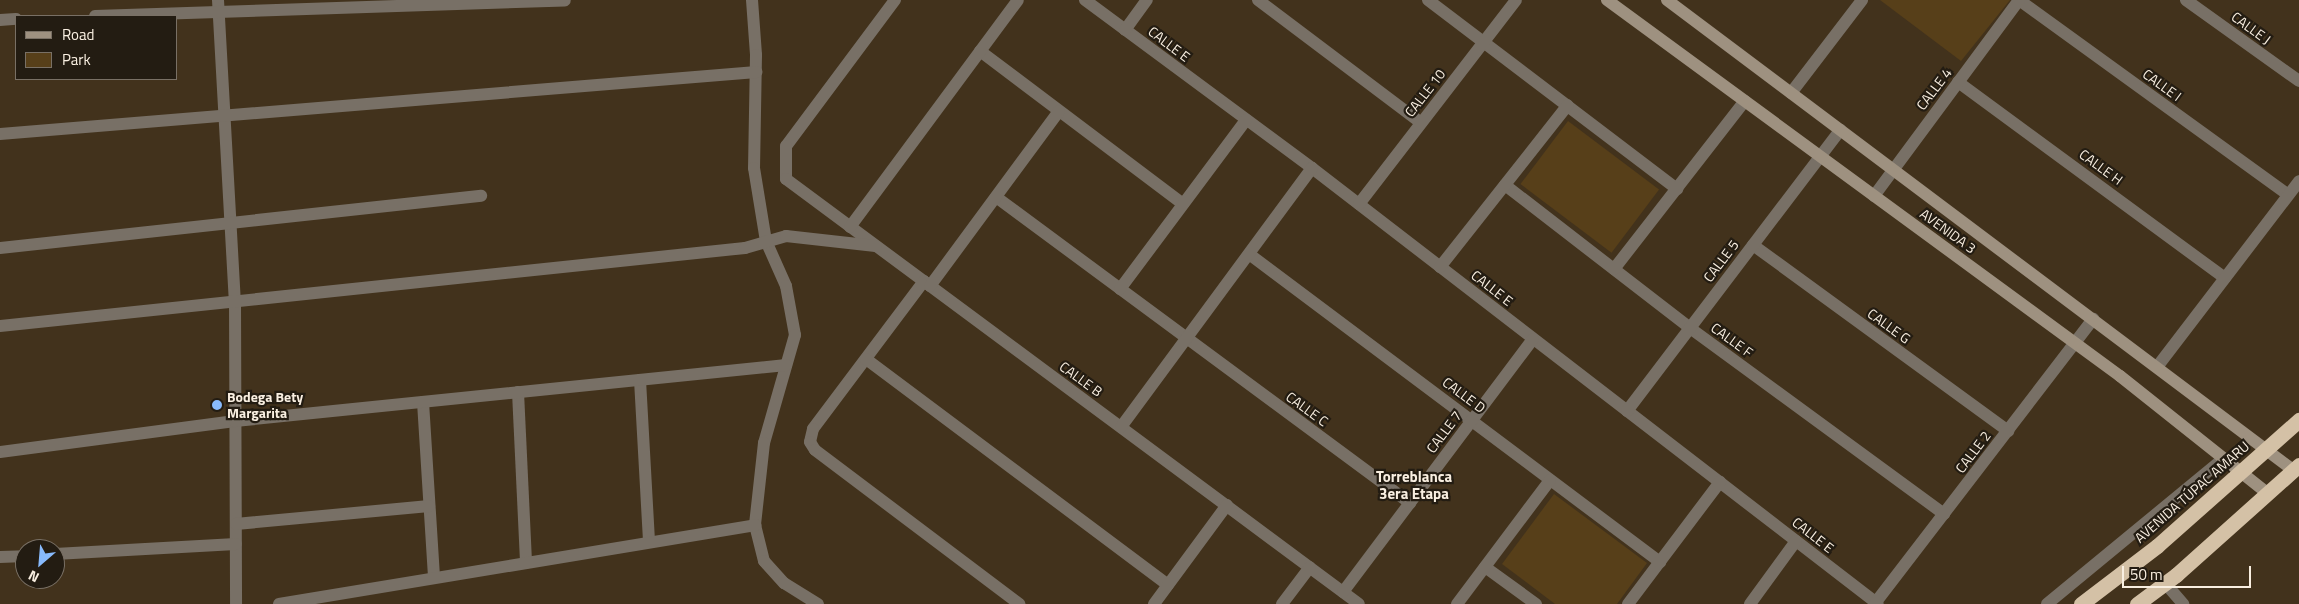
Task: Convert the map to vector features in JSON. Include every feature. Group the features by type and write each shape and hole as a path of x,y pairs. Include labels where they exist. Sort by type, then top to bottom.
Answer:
{"highway":[{"name":"AVENIDA TÚPAC AMARU","path":"2081,604 2157,546 2299,420"},
{"path":"2137,604 2165,583 2296,467"}],"street":[{"path":"107,15 218,6 565,0"},
{"path":"752,0 756,72 754,168 766,241 786,286 795,336 764,443 756,525 764,561 784,582 812,602"},
{"name":"CALLE B","path":"895,0 786,146 786,179 1359,604"},
{"path":"850,227 1018,0"},
{"name":"CALLE E","path":"1085,0 1312,168 1877,603"},
{"path":"1125,30 1147,0"},
{"path":"1258,0 1421,123"},
{"path":"1428,0 1568,105 1676,190"},
{"name":"CALLE 10","path":"1359,204 1516,0"},
{"name":"AVENIDA 3","path":"1607,0 2075,343 2267,493"},
{"name":"AVENIDA 3","path":"1667,0 2266,449 2296,467"},
{"name":"CALLE 4","path":"1874,196 2019,0"},
{"name":"CALLE I","path":"2019,0 2288,195"},
{"name":"CALLE J","path":"2186,0 2299,81"},
{"path":"1791,93 1856,2"},
{"path":"218,6 235,302 236,604"},
{"path":"0,20 15,19"},
{"path":"980,51 1183,204"},
{"path":"0,134 224,114 756,72"},
{"name":"CALLE H","path":"1958,82 2225,278"},
{"path":"1614,269 1745,101"},
{"path":"1440,267 1568,105"},
{"path":"1019,604 814,450 810,442 814,429 866,359 996,197 1059,111"},
{"path":"1120,290 1246,120"},
{"name":"CALLE 5","path":"1627,410 1840,130"},
{"path":"1121,427 1312,168"},
{"path":"2157,367 2299,180"},
{"name":"CALLE F","path":"1505,185 1690,328 1944,514"},
{"path":"0,248 230,225 481,196"},
{"name":"CALLE C","path":"996,197 1410,503"},
{"path":"0,326 745,248 786,236 877,246"},
{"name":"CALLE G","path":"1752,245 2008,431"},
{"name":"CALLE D","path":"1249,254 1660,562"},
{"name":"CALLE 2","path":"1877,603 2093,319"},
{"name":"CALLE 7","path":"1344,592 1533,339"},
{"path":"866,359 1168,585"},
{"path":"0,452 235,421 786,365"},
{"path":"640,380 649,542"},
{"path":"518,392 526,563"},
{"path":"423,402 434,578"},
{"path":"2048,604 2224,458"},
{"path":"1457,604 1550,480"},
{"path":"1628,604 1720,482"},
{"path":"236,524 429,506"},
{"path":"1154,604 1227,506"},
{"path":"279,604 756,525"},
{"path":"1750,604 1796,541"},
{"path":"65,553 236,544"},
{"path":"0,557 15,556"},
{"path":"1282,604 1310,567"},
{"path":"1485,567 1536,604"},
{"path":"2165,583 2183,604"}],"green space":[{"path":"1880,0 2010,0 1961,61"},
{"path":"1568,121 1659,190 1612,253 1520,184"},
{"path":"1554,494 1647,563 1617,604 1555,604 1502,564"}],"place":[{"name":"Bodega Bety Margarita","path":"217,405"}],"district":[{"name":"Torreblanca 3era Etapa","path":"1414,484"}]}
